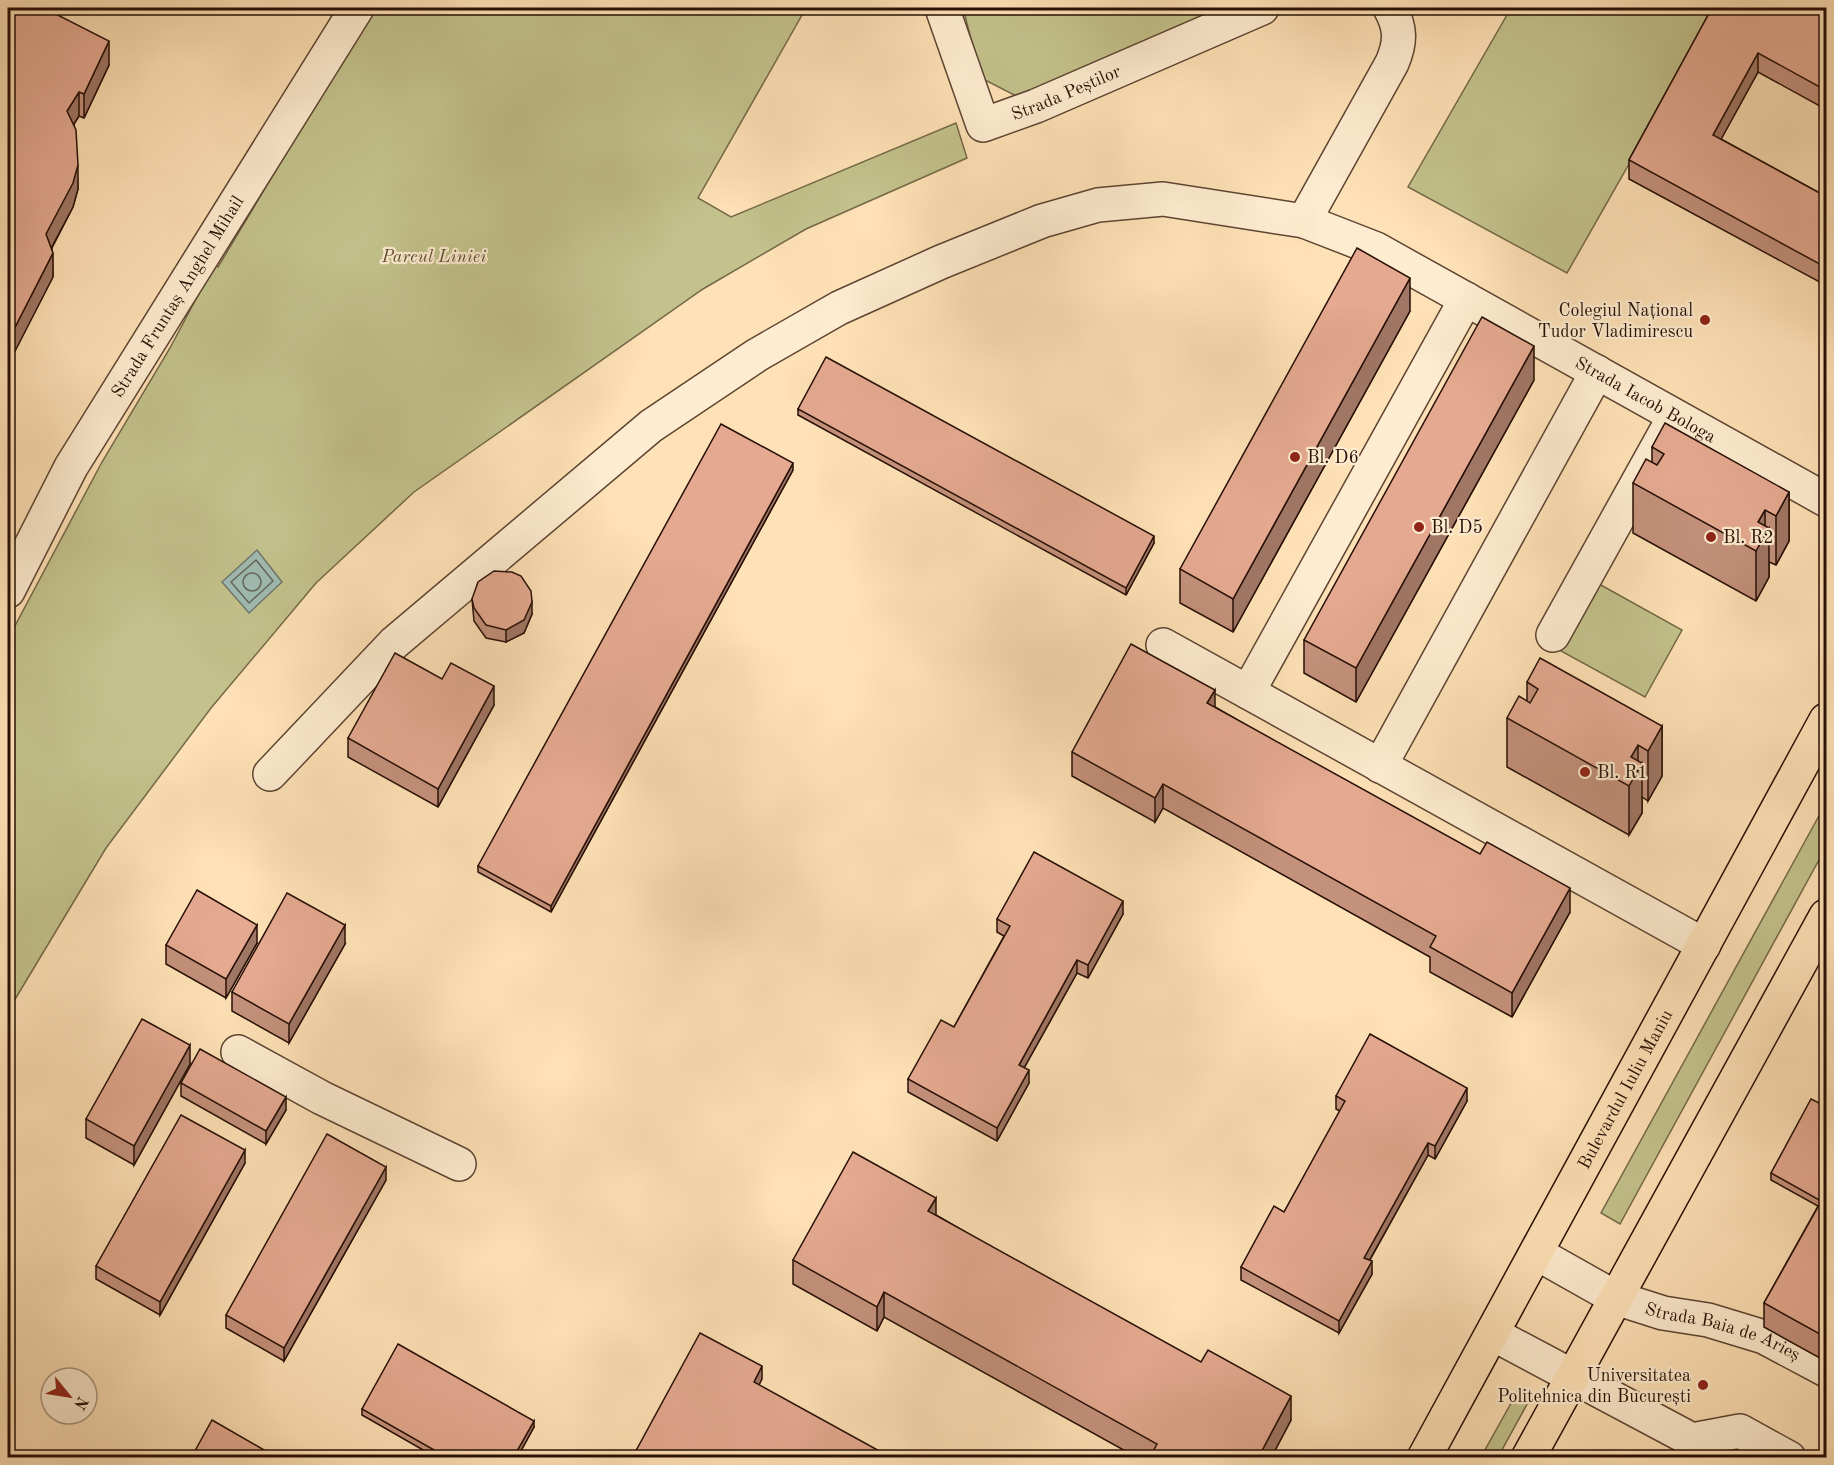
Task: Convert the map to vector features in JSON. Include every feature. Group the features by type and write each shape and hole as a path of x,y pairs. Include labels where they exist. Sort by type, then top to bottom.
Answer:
{"main road":[{"name":"Bulevardul Iuliu Maniu","path":"1424,1458 1827,720"},
{"path":"1528,1458 1827,916"}],"street":[{"name":"Strada Fruntaș Anghel Mihail","path":"8,591 70,468 357,8"},
{"name":"Strada Peștilor","path":"942,8 983,125 1036,106 1262,8"},
{"path":"1304,221 1392,63 1401,42 1397,20 1390,8"},
{"name":"Strada Iacob Bologa","path":"270,774 394,643 651,426 757,355 839,308 941,262 1042,221 1098,205 1163,199 1304,221 1376,249 1827,500"},
{"path":"1248,692 1466,299"},
{"path":"1380,766 1597,372"},
{"path":"1553,635 1676,415"},
{"path":"1163,645 1704,945"},
{"path":"238,1052 322,1098 459,1164"},
{"name":"Strada Baia de Arieș","path":"1536,1253 1616,1298 1664,1313 1708,1320 1764,1337 1827,1370"},
{"path":"1493,1334 1573,1377 1694,1449 1740,1431 1789,1458"}],"green space":[{"name":"Parcul Liniei","path":"373,8 806,8 698,198 731,217 956,123 967,158 806,229 703,289 414,492 316,583 211,708 106,848 8,1011 8,639 102,462 170,348 214,265 218,267"},
{"path":"963,8 1231,8 1026,101 981,78"},
{"path":"1511,8 1692,8 1712,18 1567,273 1408,187"},
{"path":"1599,584 1682,630 1645,697 1561,651"},
{"path":"1826,803 1826,847 1620,1224 1601,1213"},
{"path":"1525,1388 1531,1397 1498,1457 1481,1457 1519,1389"}],"water":[{"path":"257,550 282,582 249,613 222,582"}],"building":[{"path":"8,8 44,8 109,41 84,94 79,92 67,111 76,130 78,165 73,183 46,234 53,253 8,341"},
{"path":"1712,8 1827,8 1827,91 1758,53 1713,135 1827,197 1827,268 1629,160"},
{"name":"Bl. D6","path":"1357,248 1410,278 1233,599 1180,569"},
{"name":"Bl. D5","path":"1482,317 1534,346 1356,668 1304,640"},
{"path":"826,357 1154,536 1126,588 798,409"},
{"path":"1665,423 1789,492 1776,516 1765,510 1758,522 1769,528 1756,551 1633,483 1646,459 1657,465 1664,454 1652,447"},
{"path":"721,424 793,463 551,906 478,866"},
{"path":"494,571 512,572 521,576 531,591 532,602 524,620 506,630 486,625 474,608 472,599 478,582"},
{"path":"1131,644 1215,690 1207,703 1480,854 1487,842 1570,888 1512,993 1430,947 1436,936 1163,784 1155,798 1072,752"},
{"path":"395,653 442,679 451,663 494,686 438,789 348,738"},
{"path":"1540,658 1662,726 1648,751 1638,745 1631,757 1642,763 1629,786 1507,718 1519,696 1530,703 1538,689 1527,682"},
{"path":"1034,852 1123,901 1088,965 1077,960 1019,1065 1029,1070 997,1128 908,1079 941,1020 954,1027 1010,926 997,919"},
{"path":"197,890 257,925 226,979 166,945"},
{"path":"287,893 345,925 289,1024 232,992"},
{"path":"142,1019 190,1045 134,1146 86,1119"},
{"path":"1370,1034 1467,1088 1435,1146 1428,1143 1364,1258 1372,1261 1339,1321 1241,1267 1274,1206 1284,1212 1345,1101 1336,1096"},
{"path":"200,1049 286,1097 266,1131 181,1083"},
{"path":"1811,1099 1827,1107 1827,1191 1821,1201 1771,1173"},
{"path":"181,1115 245,1150 160,1302 96,1266"},
{"path":"327,1134 386,1167 284,1348 226,1315"},
{"path":"853,1152 936,1198 928,1211 1201,1362 1208,1350 1291,1396 1258,1458 1155,1458 1151,1455 1157,1444 884,1292 877,1307 793,1260"},
{"path":"1827,1191 1827,1338 1764,1303"},
{"path":"700,1333 762,1366 754,1382 892,1458 632,1458"},
{"path":"398,1344 534,1421 513,1458 448,1458 362,1409"},
{"path":"212,1420 278,1458 191,1458"}],"place":[{"name":"Colegiul Național Tudor Vladimirescu","path":"1705,320"},
{"name":"Bl. D6","path":"1295,457"},
{"name":"Bl. D5","path":"1419,527"},
{"name":"Bl. R2","path":"1711,537"},
{"name":"Bl. R1","path":"1585,772"},
{"name":"Universitatea Politehnica din București","path":"1703,1385"}]}
